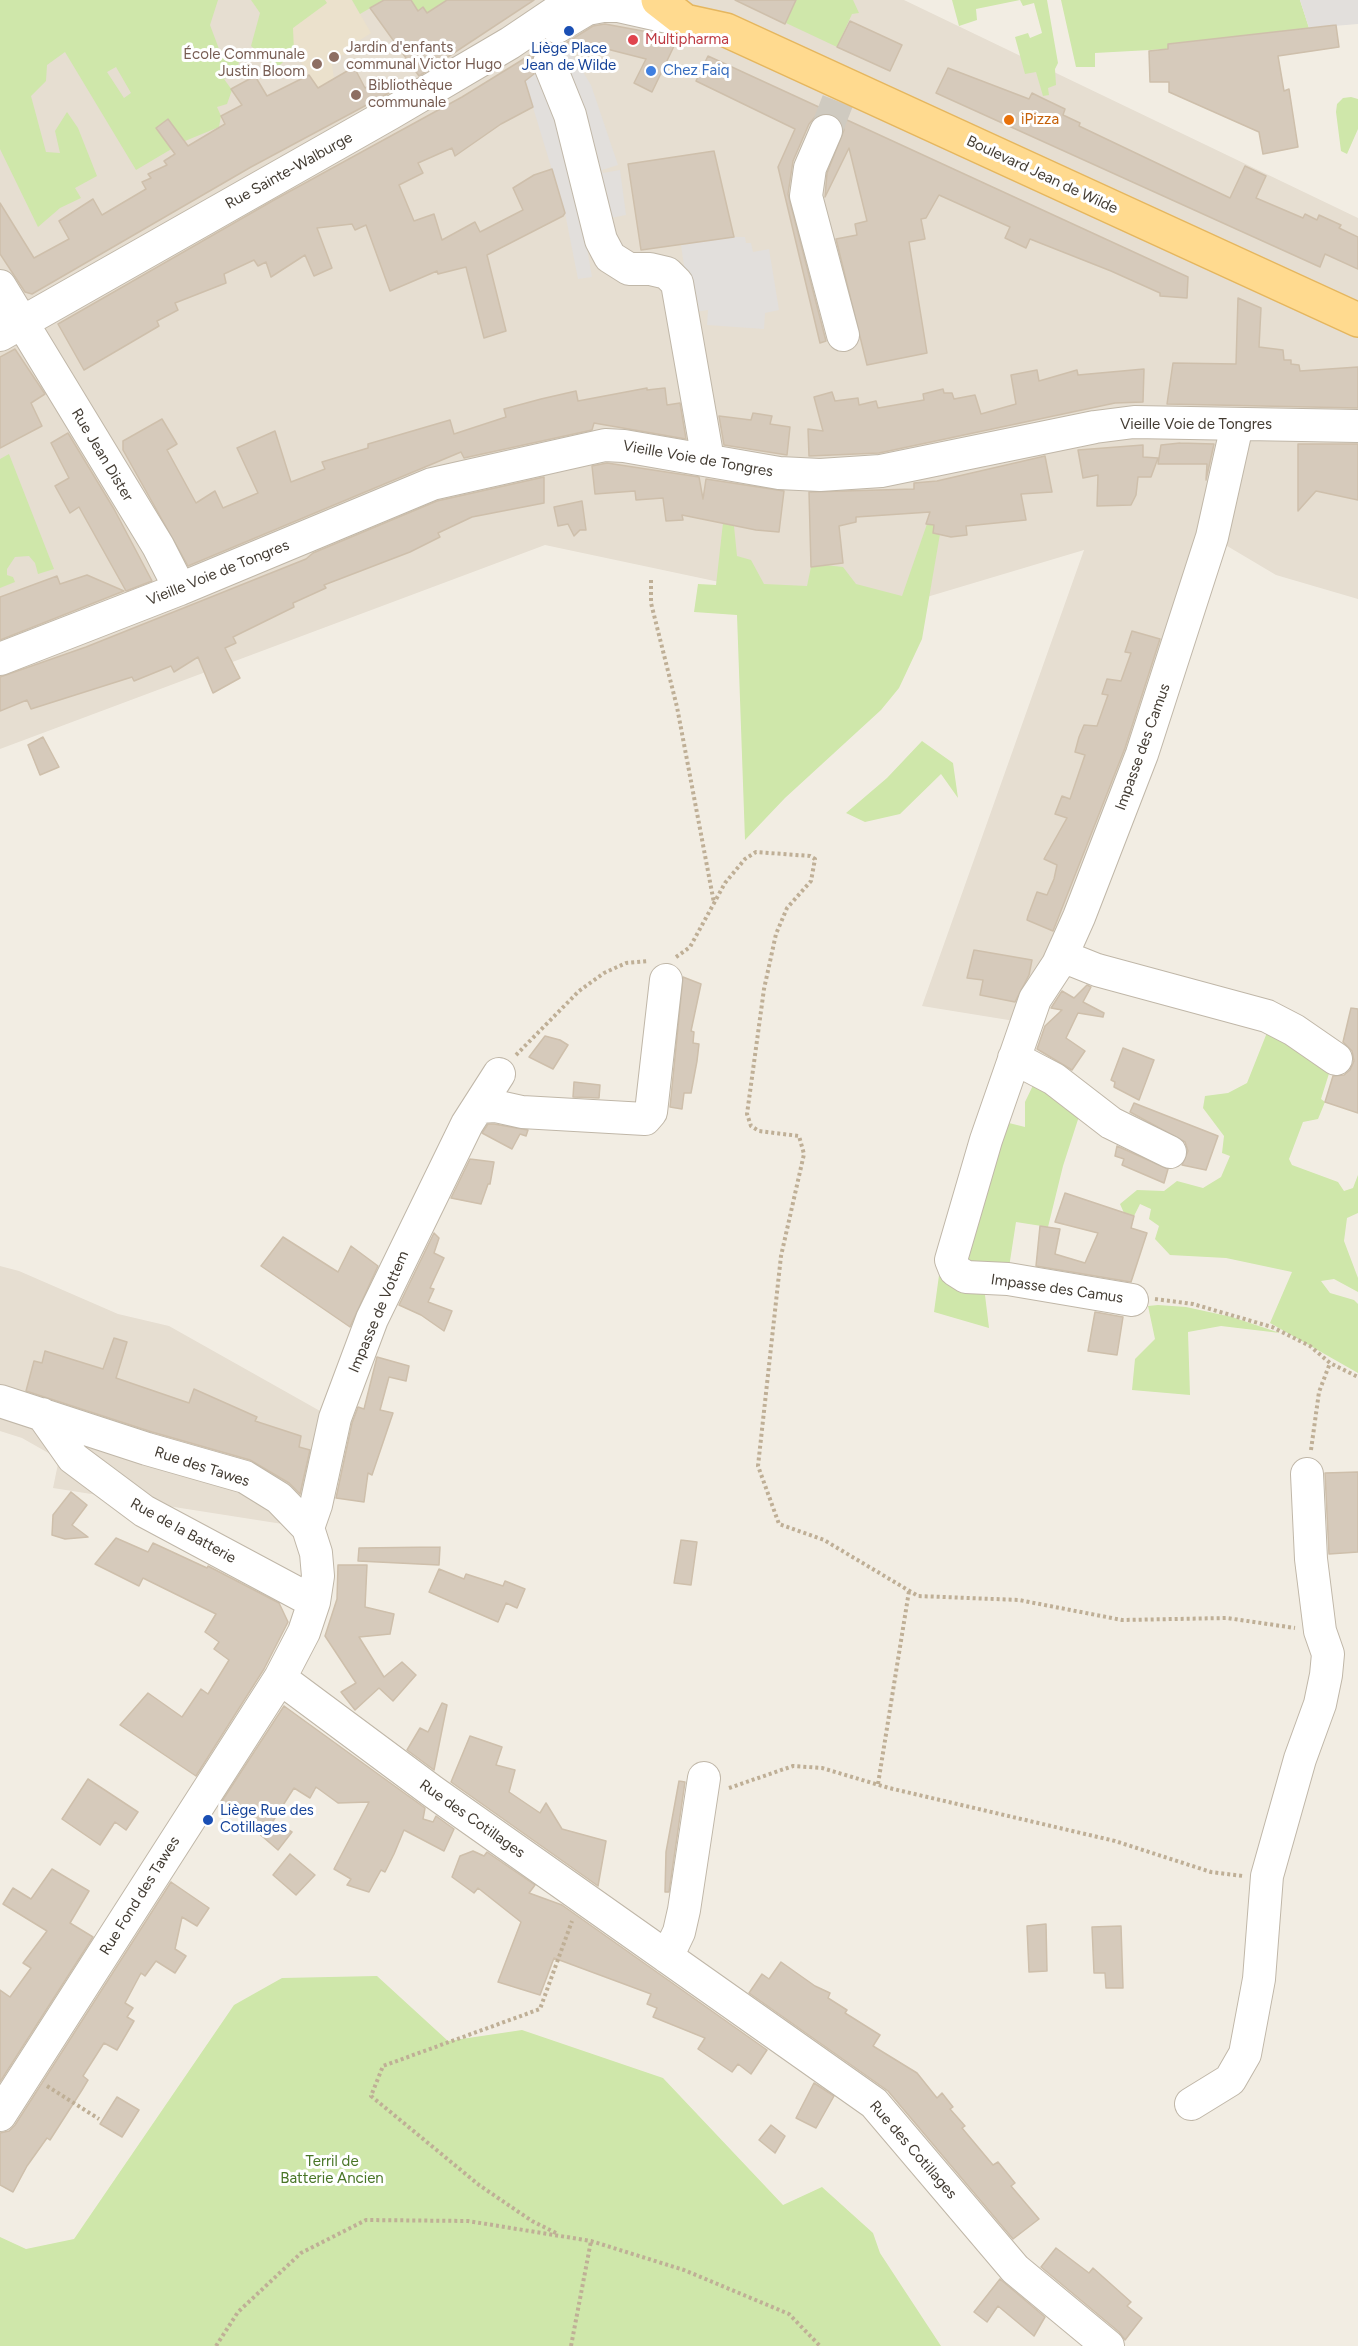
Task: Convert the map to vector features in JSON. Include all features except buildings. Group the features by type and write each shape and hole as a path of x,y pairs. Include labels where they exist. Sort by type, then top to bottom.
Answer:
{"main road":[{"name":"Boulevard Jean de Wilde","path":"657,0 690,10 726,30 1358,320"}],"street":[{"name":"Rue Sainte-Walburge","path":"11,328 510,43 574,0"},
{"path":"510,43 531,42 587,9 603,6 690,10"},
{"path":"510,43 547,55 570,115 601,240 610,257 629,269 650,269 667,273 677,283 708,460"},
{"path":"826,131 810,168 806,196 843,335"},
{"name":"Rue Jean Dister","path":"0,285 11,328 158,546 180,589"},
{"name":"Vieille Voie de Tongres","path":"0,659 180,589 432,484 605,445 624,446 779,473 820,475 881,471 1095,427 1134,422 1358,426"},
{"name":"Impasse des Camus","path":"1132,1300 1008,1279 966,1277 955,1270 951,1260 1014,1058 1035,999 1062,956 1142,754 1186,624 1212,537 1237,425"},
{"path":"1062,956 1097,970 1267,1016 1283,1023 1336,1059"},
{"path":"479,1107 495,1106 522,1112 645,1119 651,1112 662,967"},
{"path":"1014,1058 1054,1078 1112,1123 1170,1152"},
{"name":"Impasse de Vottem","path":"308,1528 316,1505 335,1418 372,1319 467,1124 500,1074"},
{"name":"Rue des Tawes","path":"0,1401 147,1449 245,1477 279,1498 308,1528 316,1553 318,1576 314,1602 304,1632 280,1678"},
{"name":"Rue de la Batterie","path":"42,1414 73,1458 144,1511 314,1602"},
{"path":"1191,2104 1230,2080 1245,2054 1259,1979 1267,1876 1300,1759 1322,1694 1328,1654 1320,1631 1311,1559 1307,1474"},
{"name":"Rue des Cotillages","path":"280,1678 432,1791 874,2103 1015,2269 1108,2346"},
{"name":"Rue Fond des Tawes","path":"0,2115 280,1678"},
{"path":"667,1957 679,1932 702,1788"}],"path":[{"path":"651,580 651,603 677,707 714,903"},
{"path":"500,1074 579,991 604,973 626,963 662,967 690,946 725,883 745,859 756,852 810,856 815,859 811,881 787,908 776,933 764,989 750,1077 747,1114 751,1126 759,1131 799,1136 804,1154 781,1256 758,1466 779,1524 824,1540 918,1596 1019,1599 1122,1620 1227,1618 1320,1631"},
{"path":"1132,1300 1159,1299 1182,1302 1238,1315 1310,1346 1330,1363 1358,1377"},
{"path":"1307,1474 1318,1392 1330,1363"},
{"path":"878,1784 909,1591"},
{"path":"702,1788 793,1766 822,1768 878,1784 1115,1841 1211,1872 1252,1877 1267,1876"},
{"path":"559,2235 532,2222 479,2186 371,2096 383,2066 540,2008 581,1897"},
{"path":"27,2073 99,2119"},
{"path":"216,2346 238,2312 301,2253 366,2220 468,2222 591,2241 684,2270 789,2314 820,2346"},
{"path":"571,2346 591,2241"}],"shaded area":[{"path":"0,0 904,0 1358,218 1358,599 1276,575 1212,537 1027,1023 922,1006 1084,550 870,614 545,545 0,749"},
{"name":"École Communale Justin Bloom","path":"251,0 352,0 371,33 351,46 352,53 331,58 334,79 352,112 321,94 294,51 291,33 260,13"},
{"path":"1300,0 1358,0 1358,24 1309,28"},
{"path":"569,49 591,85 618,165 602,170 603,173 620,170 626,215 611,218 600,167 574,90 555,59"},
{"path":"537,72 550,99 584,231 592,277 578,279 565,213 525,81"},
{"path":"745,237 746,243 751,243 753,252 769,249 779,310 765,313 764,329 707,325 708,310 695,312 687,287 681,245"},
{"path":"0,1266 19,1271 118,1314 169,1326 329,1416 308,1528 53,1488 59,1459 22,1438 0,1431"}],"green space":[{"path":"0,0 218,0 210,25 219,49 239,61 237,72 224,79 232,90 227,104 217,107 221,116 219,127 185,141 136,170 65,52 47,65 46,81 31,96 46,152 60,153 55,131 67,112 78,128 97,176 75,188 81,198 60,208 38,227 0,149","holes":["116,67 131,93 124,98 107,72"]},
{"path":"251,0 325,0 327,3 293,28 294,51 277,68 251,46 260,13"},
{"path":"352,0 402,0 384,10 379,3 360,14"},
{"path":"411,0 447,0 430,18 423,7 418,11"},
{"path":"796,0 853,0 859,13 852,14 837,47 786,23"},
{"path":"952,0 1020,0 976,9 977,20 959,26"},
{"path":"1020,0 1047,0 1058,63 1055,69 1056,85 1048,88 1049,95 1043,96 1036,72 1025,74 1015,37 1028,33 1030,38 1042,33 1034,3 1023,6"},
{"path":"1061,0 1300,0 1309,28 1168,49 1095,53 1095,67 1076,67"},
{"path":"1343,98 1358,99 1358,129 1347,154 1341,151 1336,112 1337,104"},
{"path":"9,454 54,569 38,574 35,563 29,556 15,557 7,569 7,575 13,577 15,582 0,588 0,459"},
{"path":"723,523 734,526 737,556 751,560 764,584 807,586 811,567 825,565 843,567 856,584 902,596 927,524 934,525 940,534 922,639 899,688 881,710 785,798 745,840 737,615 694,612 698,584 716,585"},
{"path":"922,741 953,763 958,798 941,774 900,814 865,822 846,813 887,778"},
{"path":"1270,1025 1332,1064 1321,1099 1325,1102 1318,1119 1303,1122 1289,1159 1292,1165 1338,1182 1344,1191 1353,1188 1358,1175 1358,1213 1347,1218 1344,1241 1358,1278 1358,1292 1334,1279 1321,1281 1330,1293 1354,1300 1358,1304 1358,1373 1270,1323 1292,1272 1226,1258 1170,1255 1155,1239 1159,1226 1149,1219 1151,1209 1140,1204 1134,1216 1124,1213 1120,1204 1137,1190 1164,1191 1177,1181 1203,1188 1221,1177 1230,1156 1222,1153 1224,1136 1203,1108 1205,1096 1228,1093 1247,1083"},
{"path":"1038,1075 1083,1104 1063,1166 1048,1227 1016,1222 1008,1274 967,1268 962,1237 997,1120 1025,1127 1025,1102"},
{"path":"940,1268 987,1288 985,1295 989,1328 934,1312"},
{"path":"1148,1306 1186,1307 1232,1317 1280,1333 1221,1326 1188,1332 1190,1395 1132,1390 1135,1359 1155,1339"},
{"name":"Terril de Batterie Ancien","path":"377,1976 448,2041 522,2030 663,2078 783,2205 822,2187 873,2233 880,2253 941,2346 0,2346 0,2237 26,2249 74,2239 234,2005 282,1978"}],"tunnel":[{"path":"826,131 844,85"}],"place":[{"name":"Liège Place Jean de Wilde","path":"569,31"},
{"name":"Multipharma","path":"633,40"},
{"name":"Jardin d'enfants communal Victor Hugo","path":"334,57"},
{"name":"École Communale Justin Bloom","path":"317,64"},
{"name":"Chez Faiq","path":"651,71"},
{"name":"Bibliothèque communale","path":"356,95"},
{"name":"iPizza","path":"1009,120"},
{"name":"Liège Rue des Cotillages","path":"208,1820"}]}
